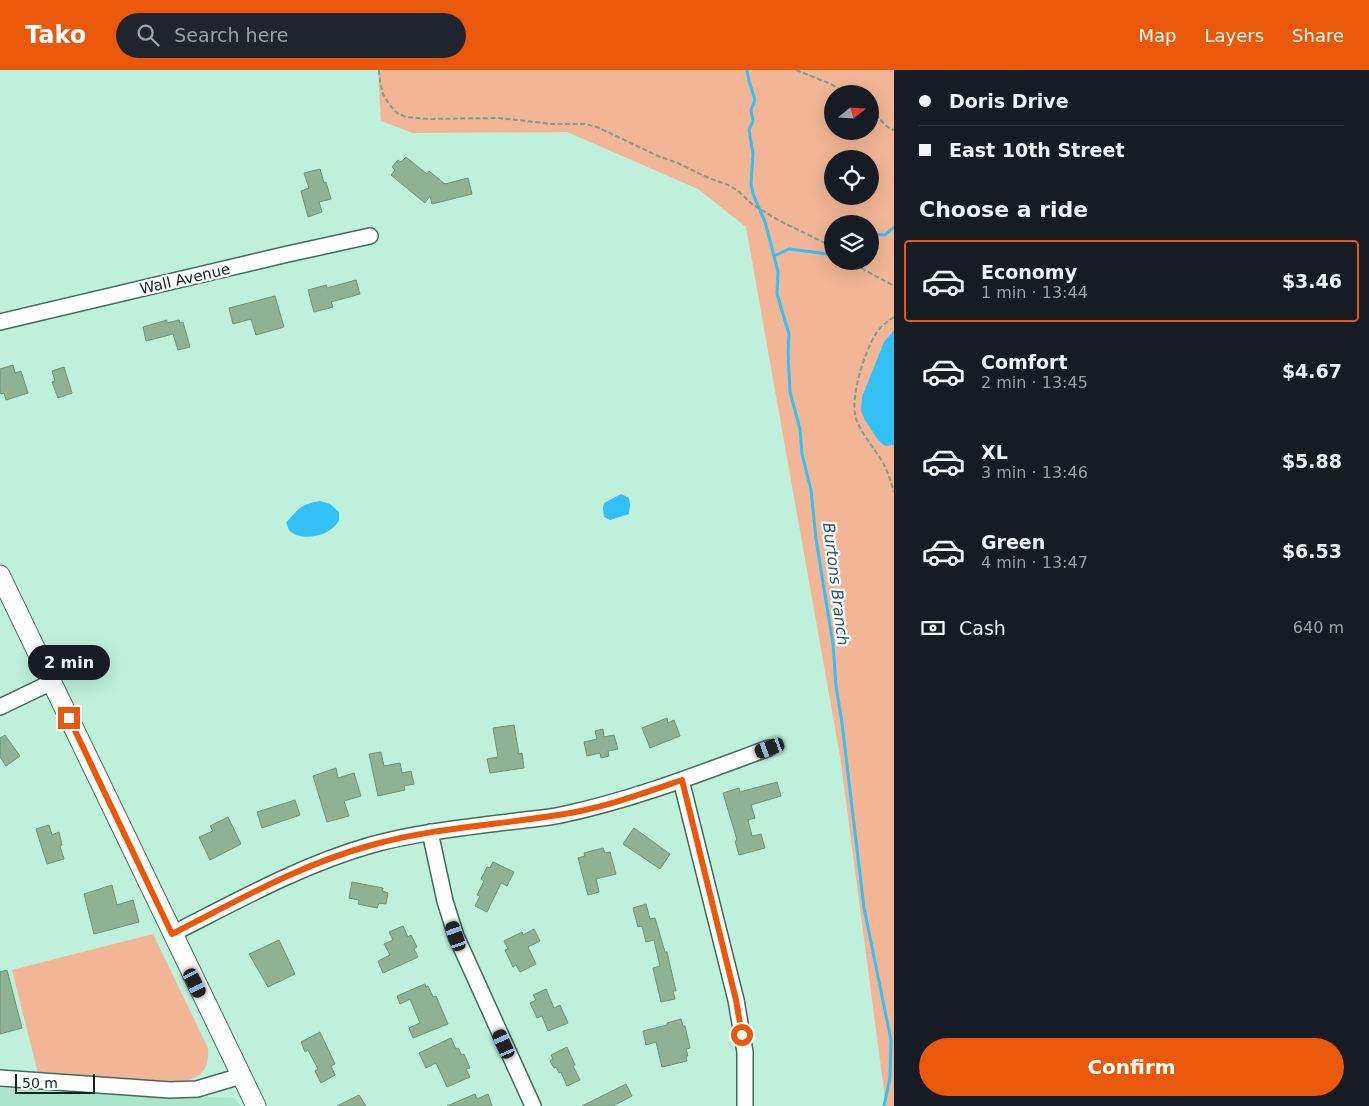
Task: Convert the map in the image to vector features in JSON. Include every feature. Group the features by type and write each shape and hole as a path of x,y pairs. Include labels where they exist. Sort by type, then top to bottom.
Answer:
{"main road":[{"path":"0,574 256,1106"}],"street":[{"name":"Wall Avenue","path":"0,322 370,236"},
{"path":"0,707 52,682"},
{"path":"172,934 287,876 371,845 430,832 560,815 620,801 770,748"},
{"path":"682,780 736,1000 744,1052 745,1106"},
{"path":"430,832 445,901 456,936 533,1106"},
{"path":"0,1078 170,1090 197,1089 241,1076"}],"path":[{"path":"379,70 381,88 388,104 396,113 406,117 428,119 499,118 553,124 585,124 597,127 658,156 678,162 704,176 728,185 737,190 752,204 778,220 824,242"},
{"path":"796,70 833,85"},
{"path":"879,116 890,129 894,130"},
{"path":"865,270 894,286"},
{"path":"894,317 877,332 870,346 855,392 854,408 856,419 883,463 894,492"}],"shaded area":[{"path":"378,70 894,70 894,1106 886,1106 840,756 746,227 698,189 567,132 413,133 381,121"},
{"path":"153,934 208,1048 207,1064 200,1074 189,1080 174,1082 38,1073 12,970"},
{"path":"0,1088 234,1098 241,1106 0,1106"}],"water":[{"path":"894,330 894,445 885,446 878,440 865,420 861,411 862,397 884,342"},
{"path":"621,494 629,498 629,514 610,520 604,517 604,503"},
{"path":"320,501 330,504 339,512 339,520 335,526 323,534 308,537 294,534 289,530 286,523 297,511 308,504"}],"building":[{"path":"406,157 427,174 429,171 445,184 468,178 472,194 432,204 430,196 425,203 391,175 395,170 392,167 398,160 401,162"},
{"path":"320,169 331,199 319,202 322,212 308,217 301,191 309,188 304,173"},
{"path":"356,280 360,294 331,302 333,307 314,312 308,290 326,285 327,288"},
{"path":"275,296 284,327 256,335 251,319 233,324 229,308"},
{"path":"167,320 167,323 179,320 180,323 183,322 190,347 178,350 173,334 146,341 143,327"},
{"path":"13,365 15,373 21,371 28,393 6,400 4,393 1,394 0,390 0,369"},
{"path":"64,367 72,393 58,398 52,382 55,381 52,371"},
{"path":"667,718 668,723 674,720 680,736 650,748 642,728"},
{"path":"514,725 519,754 522,753 524,768 490,773 487,759 498,757 493,728"},
{"path":"603,729 604,737 614,735 618,749 608,751 609,756 601,758 600,753 587,756 584,742 597,739 595,731"},
{"path":"5,735 20,756 6,766 0,757 0,738"},
{"path":"381,752 384,766 400,763 402,773 411,771 414,784 404,786 405,790 378,796 369,754"},
{"path":"336,768 338,778 354,773 361,796 344,801 349,816 327,822 313,776"},
{"path":"777,782 781,796 751,805 755,818 748,820 752,836 761,834 765,848 739,855 735,841 737,840 723,793 739,788 740,792"},
{"path":"295,800 300,815 262,828 257,812"},
{"path":"228,817 241,844 210,860 199,837 213,831 210,826"},
{"path":"49,825 52,835 59,832 62,845 60,846 64,859 47,864 36,829"},
{"path":"634,828 670,854 660,869 623,844"},
{"path":"603,848 605,853 610,852 616,874 596,879 599,892 588,895 578,858 585,856 584,853"},
{"path":"493,862 514,872 507,886 501,883 487,912 475,906 480,896 477,895 484,881 481,879 487,867 490,868"},
{"path":"352,882 383,888 382,891 388,893 386,904 379,903 377,908 358,904 359,900 349,898"},
{"path":"112,885 117,905 133,900 139,922 94,934 84,894"},
{"path":"646,904 650,919 655,918 665,952 667,952 676,991 673,991 675,999 661,1002 653,968 660,966 654,940 646,942 642,926 638,927 633,908"},
{"path":"403,926 408,937 411,935 417,947 414,949 418,957 383,973 378,961 390,955 384,944 393,940 389,932"},
{"path":"534,929 540,941 528,947 536,964 520,972 516,965 513,967 505,950 508,949 504,941 522,932 523,935"},
{"path":"279,940 295,974 268,987 249,954"},
{"path":"7,970 22,1028 0,1034 0,972"},
{"path":"425,984 426,987 428,986 433,997 436,996 448,1024 413,1038 409,1028 420,1023 410,999 400,1004 397,996"},
{"path":"546,989 554,1008 560,1005 568,1023 548,1031 542,1016 537,1018 530,1003 536,1000 533,995"},
{"path":"681,1019 683,1026 685,1026 690,1048 686,1049 687,1061 662,1067 656,1042 646,1045 643,1031 667,1025 667,1023"},
{"path":"320,1032 335,1064 331,1066 335,1075 321,1083 315,1071 318,1069 308,1050 305,1052 301,1042"},
{"path":"451,1038 456,1049 458,1048 462,1055 464,1054 470,1068 466,1069 470,1077 447,1087 436,1063 426,1068 419,1053"},
{"path":"567,1047 580,1080 567,1086 561,1072 559,1073 556,1067 554,1068 550,1061 553,1059 551,1055"},
{"path":"626,1084 632,1096 613,1106 582,1106"},
{"path":"475,1094 477,1099 488,1094 492,1106 447,1106"},
{"path":"359,1095 366,1106 337,1106"}],"waterway":[{"name":"Burtons Branch","path":"747,70 755,100 751,110 753,121 749,130 753,154 751,183 753,194 765,222 774,256 778,272 777,294 789,334 790,392 800,429 802,454 811,490 816,539 833,644 836,686 864,908 891,1040 890,1078 884,1106"},
{"path":"879,235 885,235 894,227"},
{"path":"774,256 789,249 824,253"}],"route":[{"path":"69,718 172,934 287,876 371,845 430,832 560,815 620,801 682,780 736,1000 742,1035"}]}
